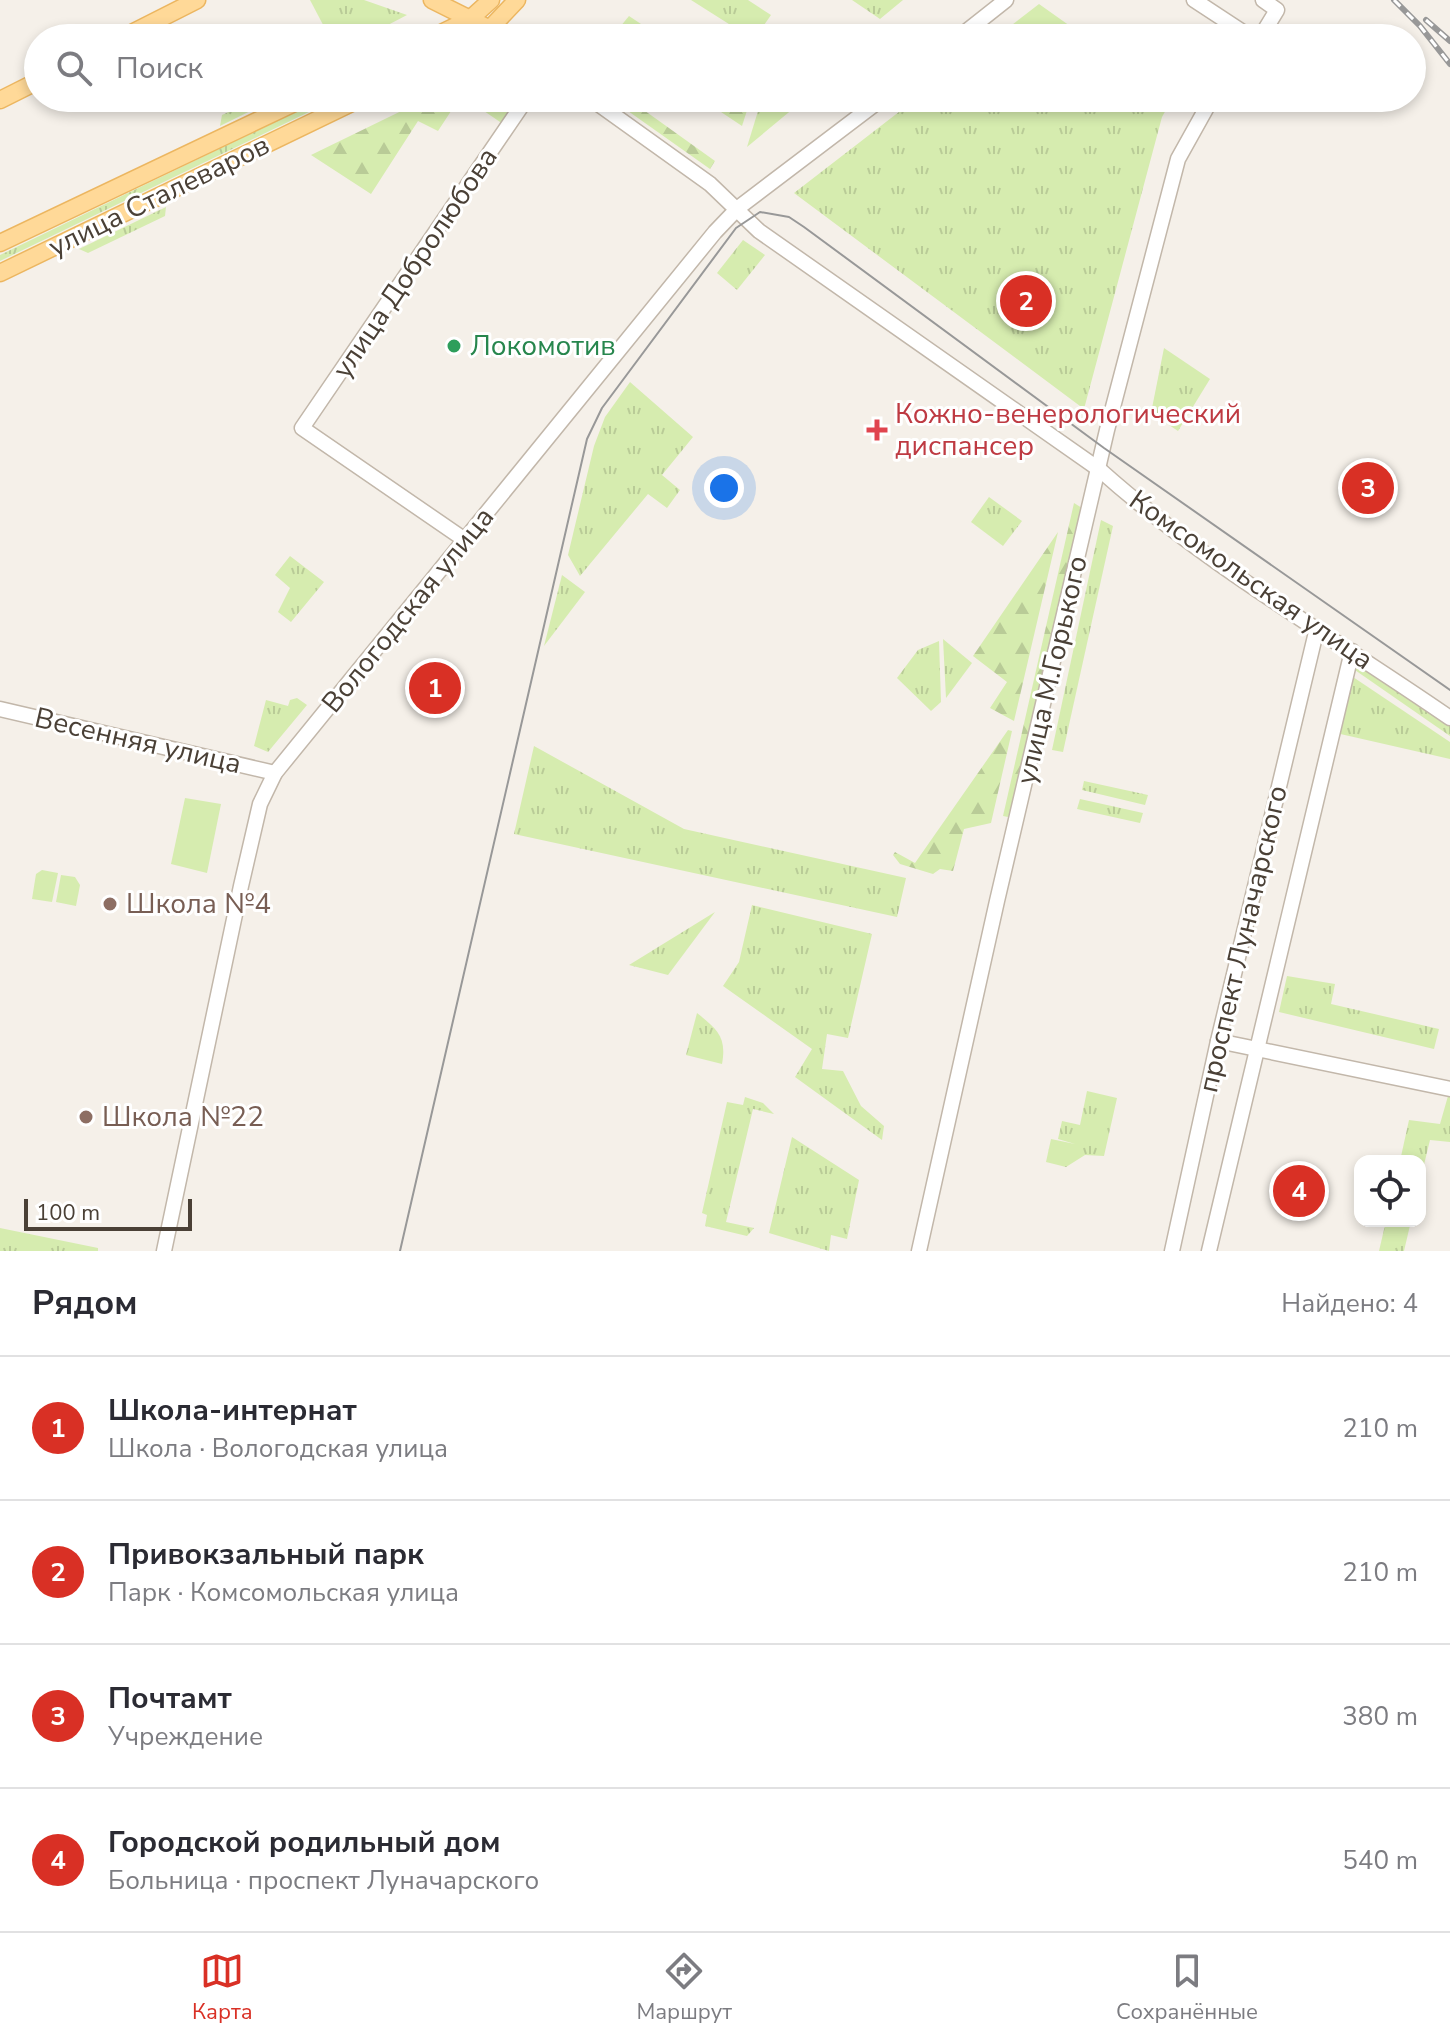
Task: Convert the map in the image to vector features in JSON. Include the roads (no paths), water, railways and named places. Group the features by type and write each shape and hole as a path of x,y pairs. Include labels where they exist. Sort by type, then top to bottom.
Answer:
{"main road":[{"path":"150,24 197,0"},
{"path":"432,0 477,24"},
{"path":"460,24 491,0"},
{"path":"500,24 517,0"},
{"path":"0,100 24,88"},
{"name":"улица Сталеваров","path":"0,243 276,112"},
{"name":"улица Сталеваров","path":"0,273 333,112"}],"street":[{"path":"976,24 1006,0"},
{"path":"1194,0 1231,24"},
{"path":"1263,0 1277,10 1268,24"},
{"name":"улица Добролюбова","path":"465,540 302,428 517,112"},
{"name":"Комсомольская улица","path":"610,112 710,184 759,231 1100,470 1139,504 1450,718"},
{"name":"Вологодская улица","path":"164,1251 260,804 275,773 738,208 865,112"},
{"name":"улица М.Горького","path":"919,1251 998,893 1100,470 1178,159 1204,112"},
{"name":"проспект Луначарского","path":"1172,1251 1218,1041 1317,628"},
{"name":"проспект Луначарского","path":"1209,1251 1352,651"},
{"name":"Весенняя улица","path":"0,709 275,773"},
{"path":"1218,1041 1450,1089"}],"tram line":[{"path":"400,1251 587,439 602,408 736,228 760,212 789,217 804,227 1104,448 1450,690"}],"railway":[{"path":"1394,0 1418,24"},
{"path":"1426,20 1450,41"},
{"path":"1426,34 1450,64"}],"place":[{"name":"Привокзальный парк","path":"1026,301"},
{"name":"Локомотив","path":"454,346"},
{"name":"Кожно-венерологический диспансер","path":"877,430"},
{"name":"Почтамт","path":"1368,488"},
{"name":"Школа-интернат","path":"435,688"},
{"name":"Школа №4","path":"110,904"},
{"name":"Школа №22","path":"86,1117"},
{"name":"Городской родильный дом","path":"1299,1191"}]}
